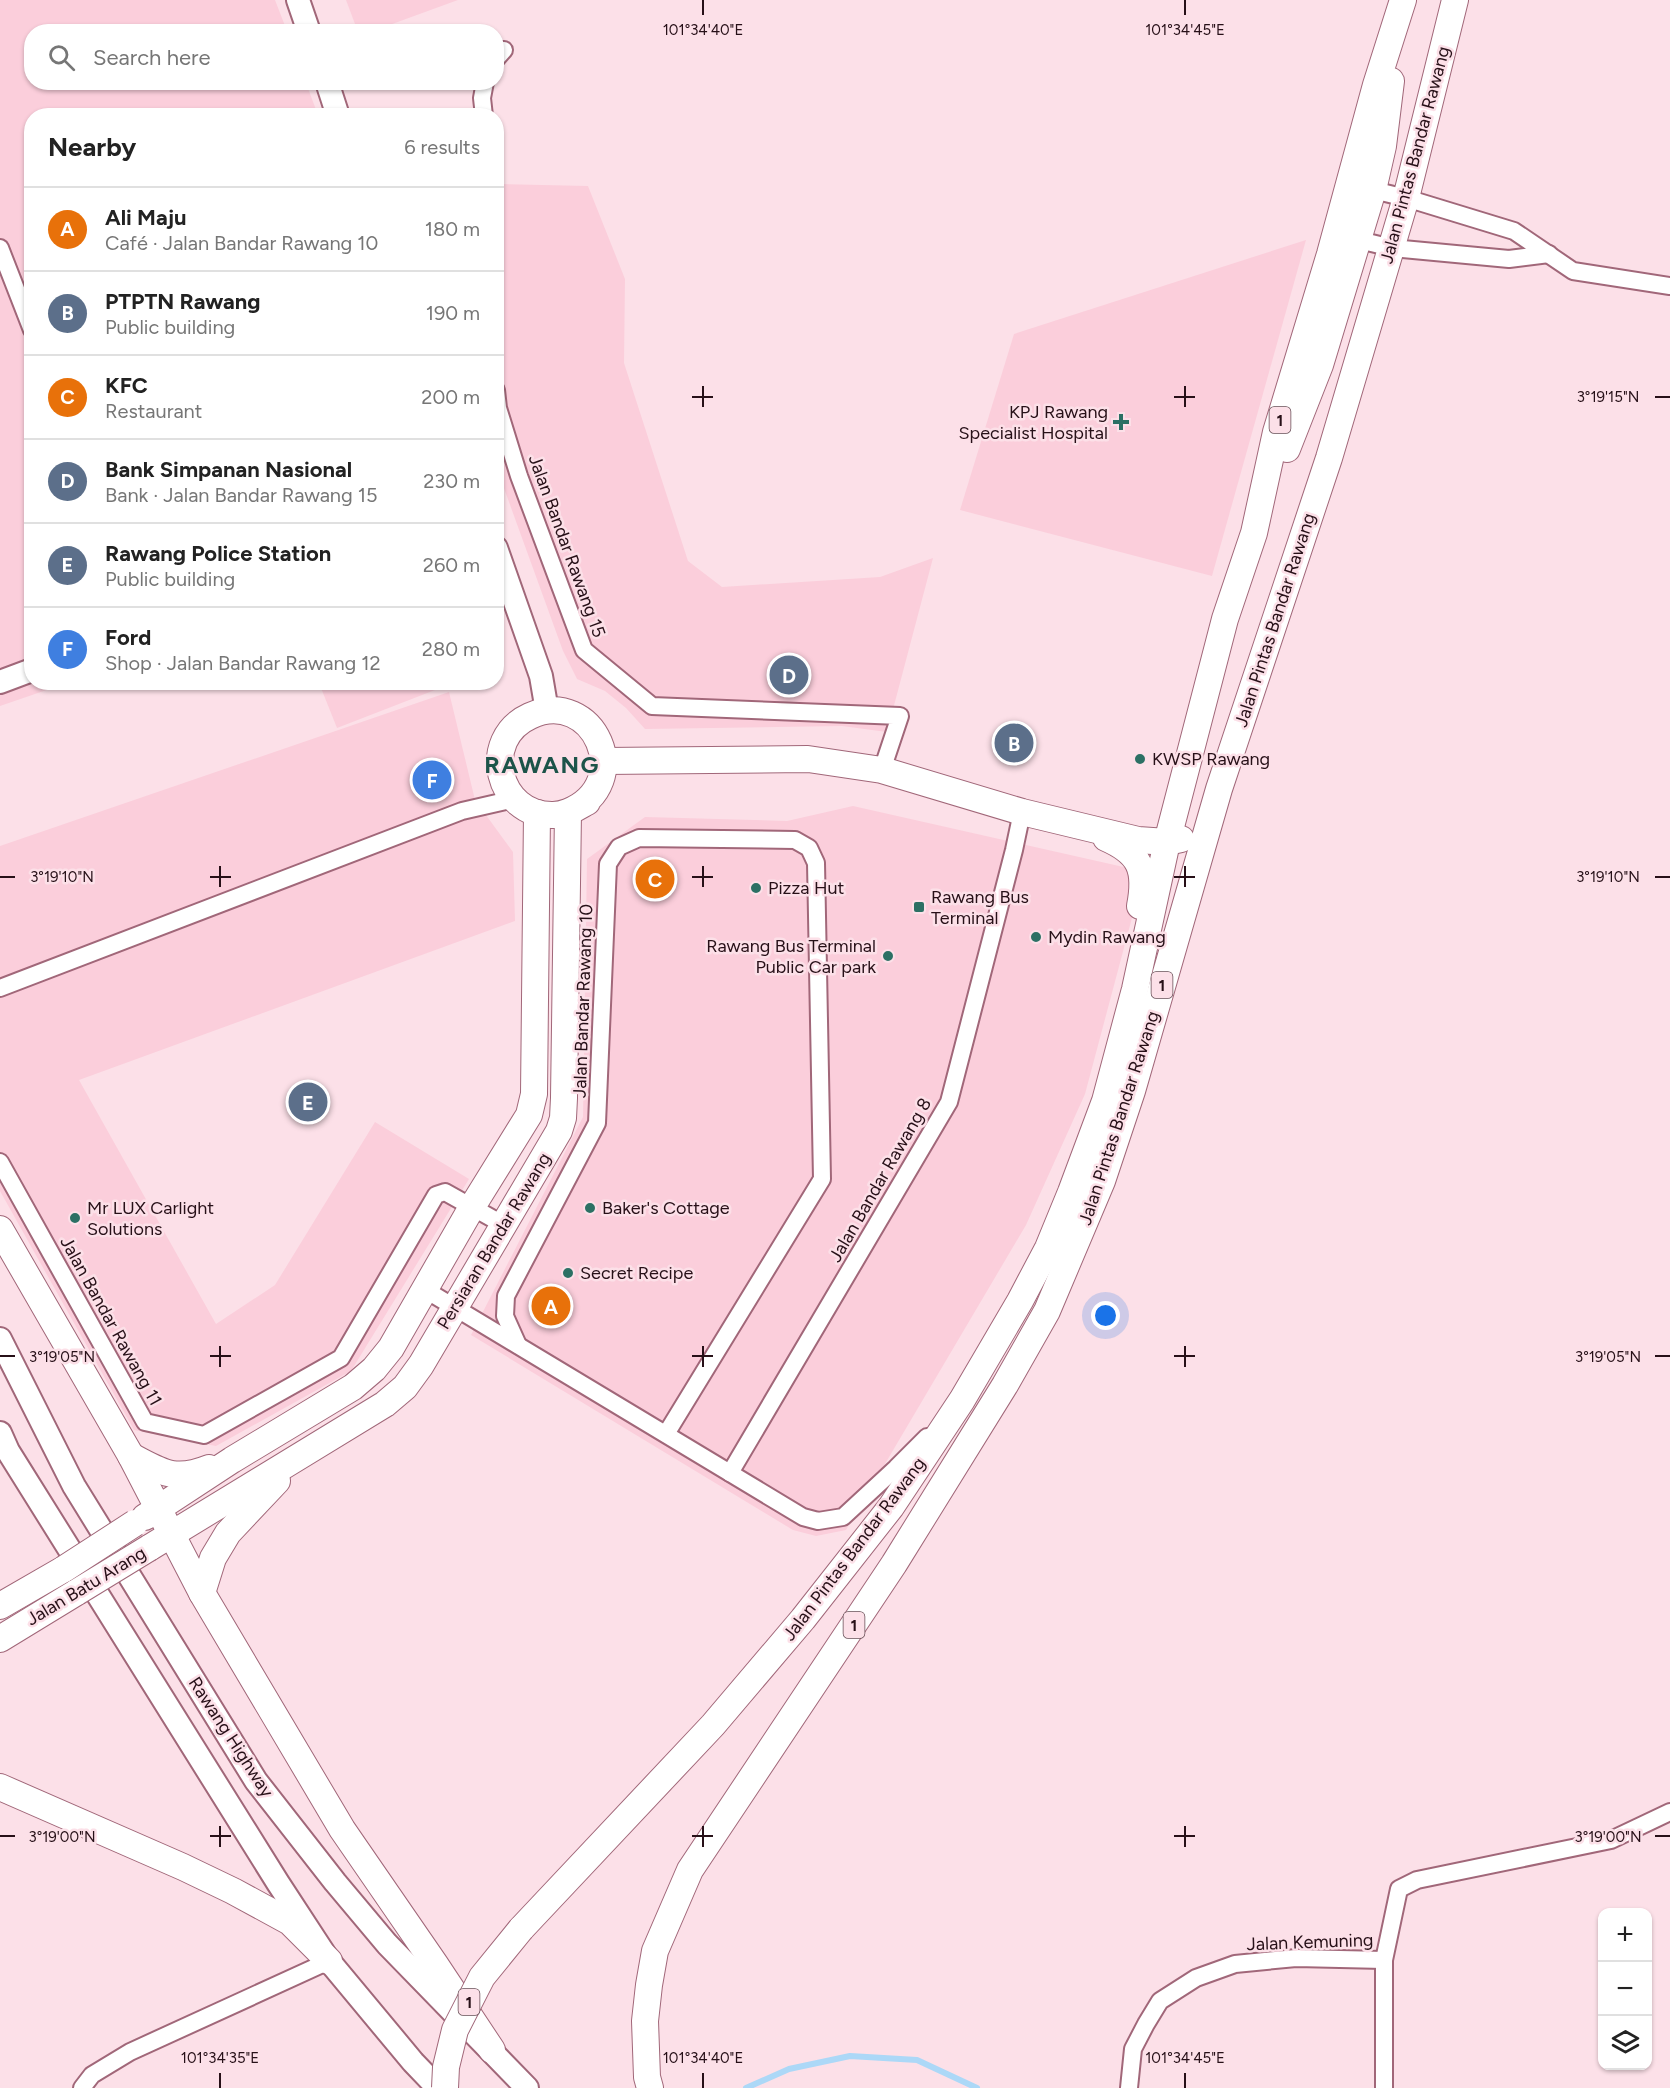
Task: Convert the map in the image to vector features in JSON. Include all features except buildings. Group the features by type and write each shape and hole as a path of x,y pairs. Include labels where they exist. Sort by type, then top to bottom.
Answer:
{"main road":[{"name":"Jalan Pintas Bandar Rawang","path":"649,2082 645,2021 656,1951 690,1870 894,1564 1005,1385 1047,1311 1102,1181 1128,1102 1219,789 1329,458 1392,248 1455,0"},
{"name":"Jalan Pintas Bandar Rawang","path":"445,2088 446,2067 455,2030 482,1977 521,1929 713,1725 803,1618 891,1507 962,1400 1048,1248 1105,1101 1135,989 1167,842 1225,619 1254,533 1276,432 1330,254 1376,85 1402,4"},
{"path":"1254,533 1320,365 1373,190 1383,146 1402,4"},
{"path":"547,711 560,711 573,715 587,724 597,736 604,761 603,776 597,789 578,807 553,815 537,813 514,799 505,786 500,771 502,747 508,735 517,724 531,715 547,711"},
{"path":"604,761 808,759 882,770 1077,826 1138,840 1167,842 1187,837 1219,789"},
{"name":"Persiaran Bandar Rawang","path":"171,1534 385,1404 405,1387 421,1365 559,1131 563,1118 578,807"},
{"name":"Persiaran Bandar Rawang","path":"0,1606 64,1569 232,1460 353,1388 374,1369 391,1348 472,1207 529,1114 534,1094 537,813"},
{"path":"1077,826 1125,846 1138,863 1143,877 1139,912 1114,1005 1101,1068 1092,1135"},
{"path":"0,1228 130,1456 202,1593 342,1829 492,2050"},
{"path":"202,1593 213,1558 228,1533 246,1511 307,1452"},
{"path":"130,1456 173,1474 192,1475 232,1460"},
{"name":"Jalan Batu Arang","path":"0,1639 171,1534"},
{"path":"0,1787 233,1891 290,1922 329,1961"}],"street":[{"path":"298,0 306,24"},
{"path":"330,90 335,108"},
{"path":"483,108 484,90"},
{"path":"1373,190 1514,231 1573,271 1670,286"},
{"path":"1359,240 1392,248 1509,259 1549,254"},
{"path":"0,248 6,279 24,314"},
{"name":"Jalan Bandar Rawang 15","path":"504,427 519,476 584,650 652,706 900,716 882,770"},
{"path":"504,572 541,676 547,711"},
{"path":"0,682 24,673"},
{"path":"0,988 462,811 514,799"},
{"name":"Jalan Bandar Rawang 8","path":"730,1473 949,1102 1022,812"},
{"name":"Jalan Bandar Rawang 10","path":"518,1345 506,1316 506,1296 597,1123 608,864 619,847 639,838 795,840 809,848 816,863 822,1179 666,1434"},
{"name":"Jalan Bandar Rawang 11","path":"0,1162 145,1422 204,1435 341,1358 436,1195 445,1192 504,1225"},
{"path":"424,1289 803,1517 818,1521 843,1517 896,1468 962,1400"},
{"name":"Rawang Highway","path":"0,1339 74,1486 256,1780 335,1882 387,1944 527,2088"},
{"name":"Rawang Highway","path":"0,1433 8,1451 329,1961 413,2062 438,2088"},
{"path":"1384,2088 1384,1959 1399,1889 1416,1880 1611,1840 1670,1812"},
{"name":"Jalan Kemuning","path":"1129,2088 1133,2049 1160,2001 1196,1978 1235,1964 1296,1958 1384,1959"},
{"path":"82,2088 92,2075 130,2052 329,1961"}],"shaded area":[{"path":"0,0 275,0 284,24 24,24 24,90 309,90 315,108 24,108 24,690 47,690 0,706"},
{"path":"346,0 458,0 392,24 355,24"},
{"path":"504,184 588,186 625,279 624,363 688,561 722,587 880,577 933,558 887,732 842,726 645,729 626,708 605,691 577,679 563,651 504,488"},
{"name":"KPJ Rawang Specialist Hospital","path":"1306,240 1212,576 960,510 1014,334"},
{"path":"322,690 435,690 337,728"},
{"path":"449,692 475,800 513,852 515,921 79,1080 216,1324 275,1285 375,1122 469,1179 351,1371 216,1446 134,1430 0,1191 0,846"},
{"path":"853,806 1128,868 1133,914 1085,1094 1026,1225 846,1530 816,1536 793,1530 471,1335 583,1117 587,859 645,817 787,821"}],"waterway":[{"path":"746,2088 789,2069 850,2056 917,2060 977,2088"}],"place":[{"name":"KPJ Rawang Specialist Hospital","path":"1121,422"},
{"name":"Bank Simpanan Nasional","path":"789,675"},
{"name":"PTPTN Rawang","path":"1014,743"},
{"name":"KWSP Rawang","path":"1140,759"},
{"name":"Ford","path":"432,780"},
{"name":"KFC","path":"655,879"},
{"name":"Pizza Hut","path":"756,888"},
{"name":"Rawang Bus Terminal","path":"919,907"},
{"name":"Mydin Rawang","path":"1036,937"},
{"name":"Rawang Bus Terminal Public Car park","path":"888,956"},
{"name":"Rawang Police Station","path":"308,1102"},
{"name":"Baker's Cottage","path":"590,1208"},
{"name":"Mr LUX Carlight Solutions","path":"75,1218"},
{"name":"Secret Recipe","path":"568,1273"},
{"name":"Ali Maju","path":"551,1306"}],"district":[{"name":"RAWANG","path":"542,765"}]}
